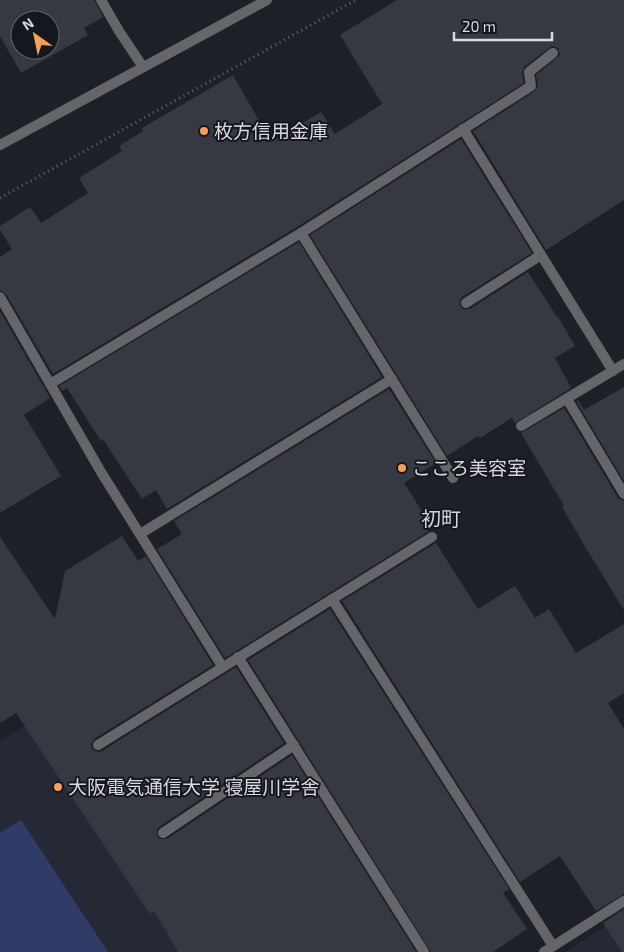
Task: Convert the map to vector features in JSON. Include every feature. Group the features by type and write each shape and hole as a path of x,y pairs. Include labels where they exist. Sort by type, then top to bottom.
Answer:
{"street":[{"path":"101,0 118,31 143,67"},
{"path":"0,145 267,0"},
{"path":"50,384 301,233 531,86 529,72 553,53"},
{"path":"463,129 613,372"},
{"path":"301,233 453,478"},
{"path":"466,303 541,255"},
{"path":"0,297 140,534 222,666"},
{"path":"521,426 624,364"},
{"path":"140,534 392,379"},
{"path":"567,399 624,494"},
{"path":"98,745 222,666 432,537"},
{"path":"332,599 548,949 624,901"},
{"path":"238,657 424,952"},
{"path":"163,833 294,745"}],"path":[{"path":"0,198 356,0"}],"shaded area":[{"name":"大阪電気通信大学 寝屋川学舎","path":"61,703 185,893 355,952 0,952 0,741"},
{"path":"21,820 108,952 0,952 0,833"},
{"path":"624,915 624,952 565,952"}],"building":[{"path":"0,0 94,0 103,17 84,28 88,35 60,51 60,10 10,10 10,54 0,36"},
{"path":"397,0 624,0 624,200 546,250 473,131 535,91 538,86 536,75 560,55 558,48 552,46 524,67 522,72 524,83 297,227 53,374 6,294 0,290 0,257 12,249 0,230 0,226 30,207 41,223 88,193 79,178 122,151 119,146 143,131 142,128 233,75 271,142 321,112 335,134 382,104 340,35"},
{"path":"14,60 44,60 21,73"},
{"path":"461,139 532,253 462,297 460,306 463,309 470,309 528,272 575,346 555,358 571,388 515,423 512,418 480,438 478,436 447,456 310,235"},
{"path":"299,242 382,377 167,509 156,490 142,499 103,439 101,441 67,388 62,391 59,386"},
{"path":"0,311 50,398 24,415 61,476 0,513"},
{"path":"624,387 624,481 576,401 578,400 584,410"},
{"path":"389,389 436,463 404,483 427,519 423,522 429,531 225,658 157,549 182,534 174,521"},
{"path":"564,408 618,498 624,501 624,610 587,550 562,507 564,506 521,433"},
{"path":"122,536 138,561 146,556 213,665 94,739 91,745 92,749 98,752 102,751 236,667 284,743 159,827 157,836 160,839 167,839 292,755 416,952 178,952 154,911 150,914 16,713 0,723 0,537 55,619 65,571"},
{"path":"436,543 478,609 515,586 535,618 549,609 576,653 624,624 624,693 608,703 624,729 624,894 596,911 560,856 520,882 342,601"},
{"path":"330,609 509,889 503,893 527,929 493,952 431,952 248,660"},
{"path":"624,909 624,952 622,952 603,923"}],"place":[{"name":"枚方信用金庫","path":"204,131"},
{"name":"こころ美容室","path":"402,468"},
{"name":"大阪電気通信大学 寝屋川学舎","path":"58,787"}],"district":[{"name":"初町","path":"441,519"}]}
